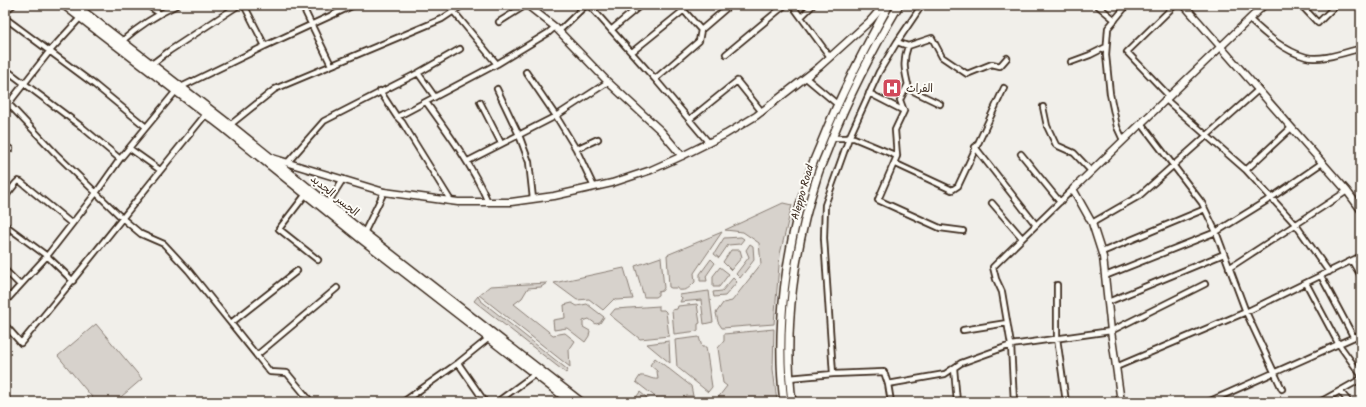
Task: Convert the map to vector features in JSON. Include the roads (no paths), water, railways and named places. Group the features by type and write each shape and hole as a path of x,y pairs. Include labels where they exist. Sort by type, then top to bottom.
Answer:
{"main road":[{"name":"الجسر الجديد","path":"64,5 178,89 230,125 364,233 581,402"},
{"name":"الجسر الجديد","path":"75,5 152,64 206,114 571,402"},
{"name":"Aleppo Road","path":"784,402 780,374 782,321 789,249 809,174 837,104 889,5"},
{"name":"Aleppo Road","path":"792,402 789,378 790,322 798,250 817,177 844,107 899,5"}],"street":[{"path":"5,11 14,5"},
{"path":"147,5 159,14"},
{"path":"122,41 137,28 177,5"},
{"path":"152,64 169,51 239,5"},
{"path":"244,5 265,46"},
{"path":"302,5 331,65"},
{"path":"5,302 47,256 96,193 120,159 178,89 265,46 354,5"},
{"path":"230,125 275,89 442,19 463,5"},
{"path":"499,22 526,5 557,29 608,82 661,130 682,156"},
{"path":"397,117 498,64 557,29 586,5"},
{"path":"589,5 656,79 709,143"},
{"path":"611,30 641,5"},
{"path":"680,5 701,30"},
{"path":"656,79 699,42 701,30 730,5"},
{"path":"726,54 785,5"},
{"path":"792,5 830,58"},
{"path":"801,17 813,5"},
{"path":"271,158 384,192 451,201 510,202 554,196 612,183 651,170 682,156 709,143 762,112 830,58 870,21 884,5"},
{"path":"833,374 824,238 825,205 849,138 879,72 922,5"},
{"path":"1098,5 1115,20"},
{"path":"1123,140 1117,127 1110,94 1106,47 1108,28 1128,5"},
{"path":"1175,5 1127,52 1167,97 1246,170 1296,225 1329,272"},
{"path":"1184,5 1347,191 1361,210"},
{"path":"1251,5 1257,11"},
{"path":"1014,402 1011,345 1002,292 996,279 993,267 1141,122 1264,5"},
{"path":"1301,5 1318,23 1336,5"},
{"path":"632,52 684,10"},
{"path":"454,12 498,64"},
{"path":"5,18 94,85 146,127"},
{"path":"5,108 7,102 25,84 49,52 80,18"},
{"path":"1249,19 1287,49 1306,57 1326,57 1358,49"},
{"path":"897,42 908,46 932,38 942,57 967,74 992,64 1000,66 1008,58"},
{"path":"908,46 904,57 904,73 909,89 940,104"},
{"path":"1071,62 1106,47"},
{"path":"288,162 324,121 380,91 418,73 460,49"},
{"path":"5,69 82,127 120,159"},
{"path":"526,72 576,149 594,187"},
{"path":"418,73 435,97"},
{"path":"806,78 837,104"},
{"path":"690,119 737,81 762,112"},
{"path":"468,161 556,116 608,82"},
{"path":"908,84 900,100 904,111 895,130 897,156 878,200 940,228 963,231"},
{"path":"894,163 952,190 958,186 1004,88"},
{"path":"497,89 519,135 529,162 533,199"},
{"path":"1092,223 1139,196 1258,90"},
{"path":"380,91 402,122 451,201"},
{"path":"869,93 904,111"},
{"path":"7,102 55,153 122,218 141,234 164,244 189,271 270,372 287,373 311,402"},
{"path":"426,102 468,161 479,180 488,202"},
{"path":"480,102 501,143"},
{"path":"1043,107 1047,126 1056,145 1074,153 1091,171"},
{"path":"5,325 21,343 74,280 206,114"},
{"path":"1141,122 1202,203 1216,232 1246,312 1282,389"},
{"path":"1246,170 1291,128"},
{"path":"576,149 598,138"},
{"path":"832,138 854,138 897,156"},
{"path":"5,146 10,149"},
{"path":"975,147 1036,225"},
{"path":"129,148 160,170"},
{"path":"1021,154 1060,202"},
{"path":"1105,276 1216,232 1271,198 1322,163"},
{"path":"328,204 343,179"},
{"path":"5,196 18,181 21,182 72,224"},
{"path":"1073,189 1092,223 1102,252 1121,402"},
{"path":"1229,268 1347,191"},
{"path":"364,233 384,192"},
{"path":"306,194 279,229 318,260"},
{"path":"992,203 1022,238"},
{"path":"1102,252 1205,209"},
{"path":"5,225 47,256 74,280"},
{"path":"1108,302 1224,254"},
{"path":"1116,367 1246,312 1361,256"},
{"path":"1352,261 1361,276"},
{"path":"5,270 20,285"},
{"path":"231,323 297,271"},
{"path":"1321,276 1354,336"},
{"path":"1306,283 1338,344 1361,375"},
{"path":"888,384 945,374 961,363 1011,345 1111,330 1204,284"},
{"path":"1057,285 1057,338 1066,402"},
{"path":"257,356 338,288"},
{"path":"963,330 1007,323"},
{"path":"1208,402 1361,334"},
{"path":"403,402 458,363 489,338"},
{"path":"458,363 485,402"},
{"path":"954,368 957,402"},
{"path":"789,378 833,374 884,372 891,402"},
{"path":"497,402 535,374"},
{"path":"1320,402 1361,378"},
{"path":"1340,390 1349,402"},
{"path":"5,396 8,402"}],"place":[{"name":"الفرات","path":"892,88"}]}
